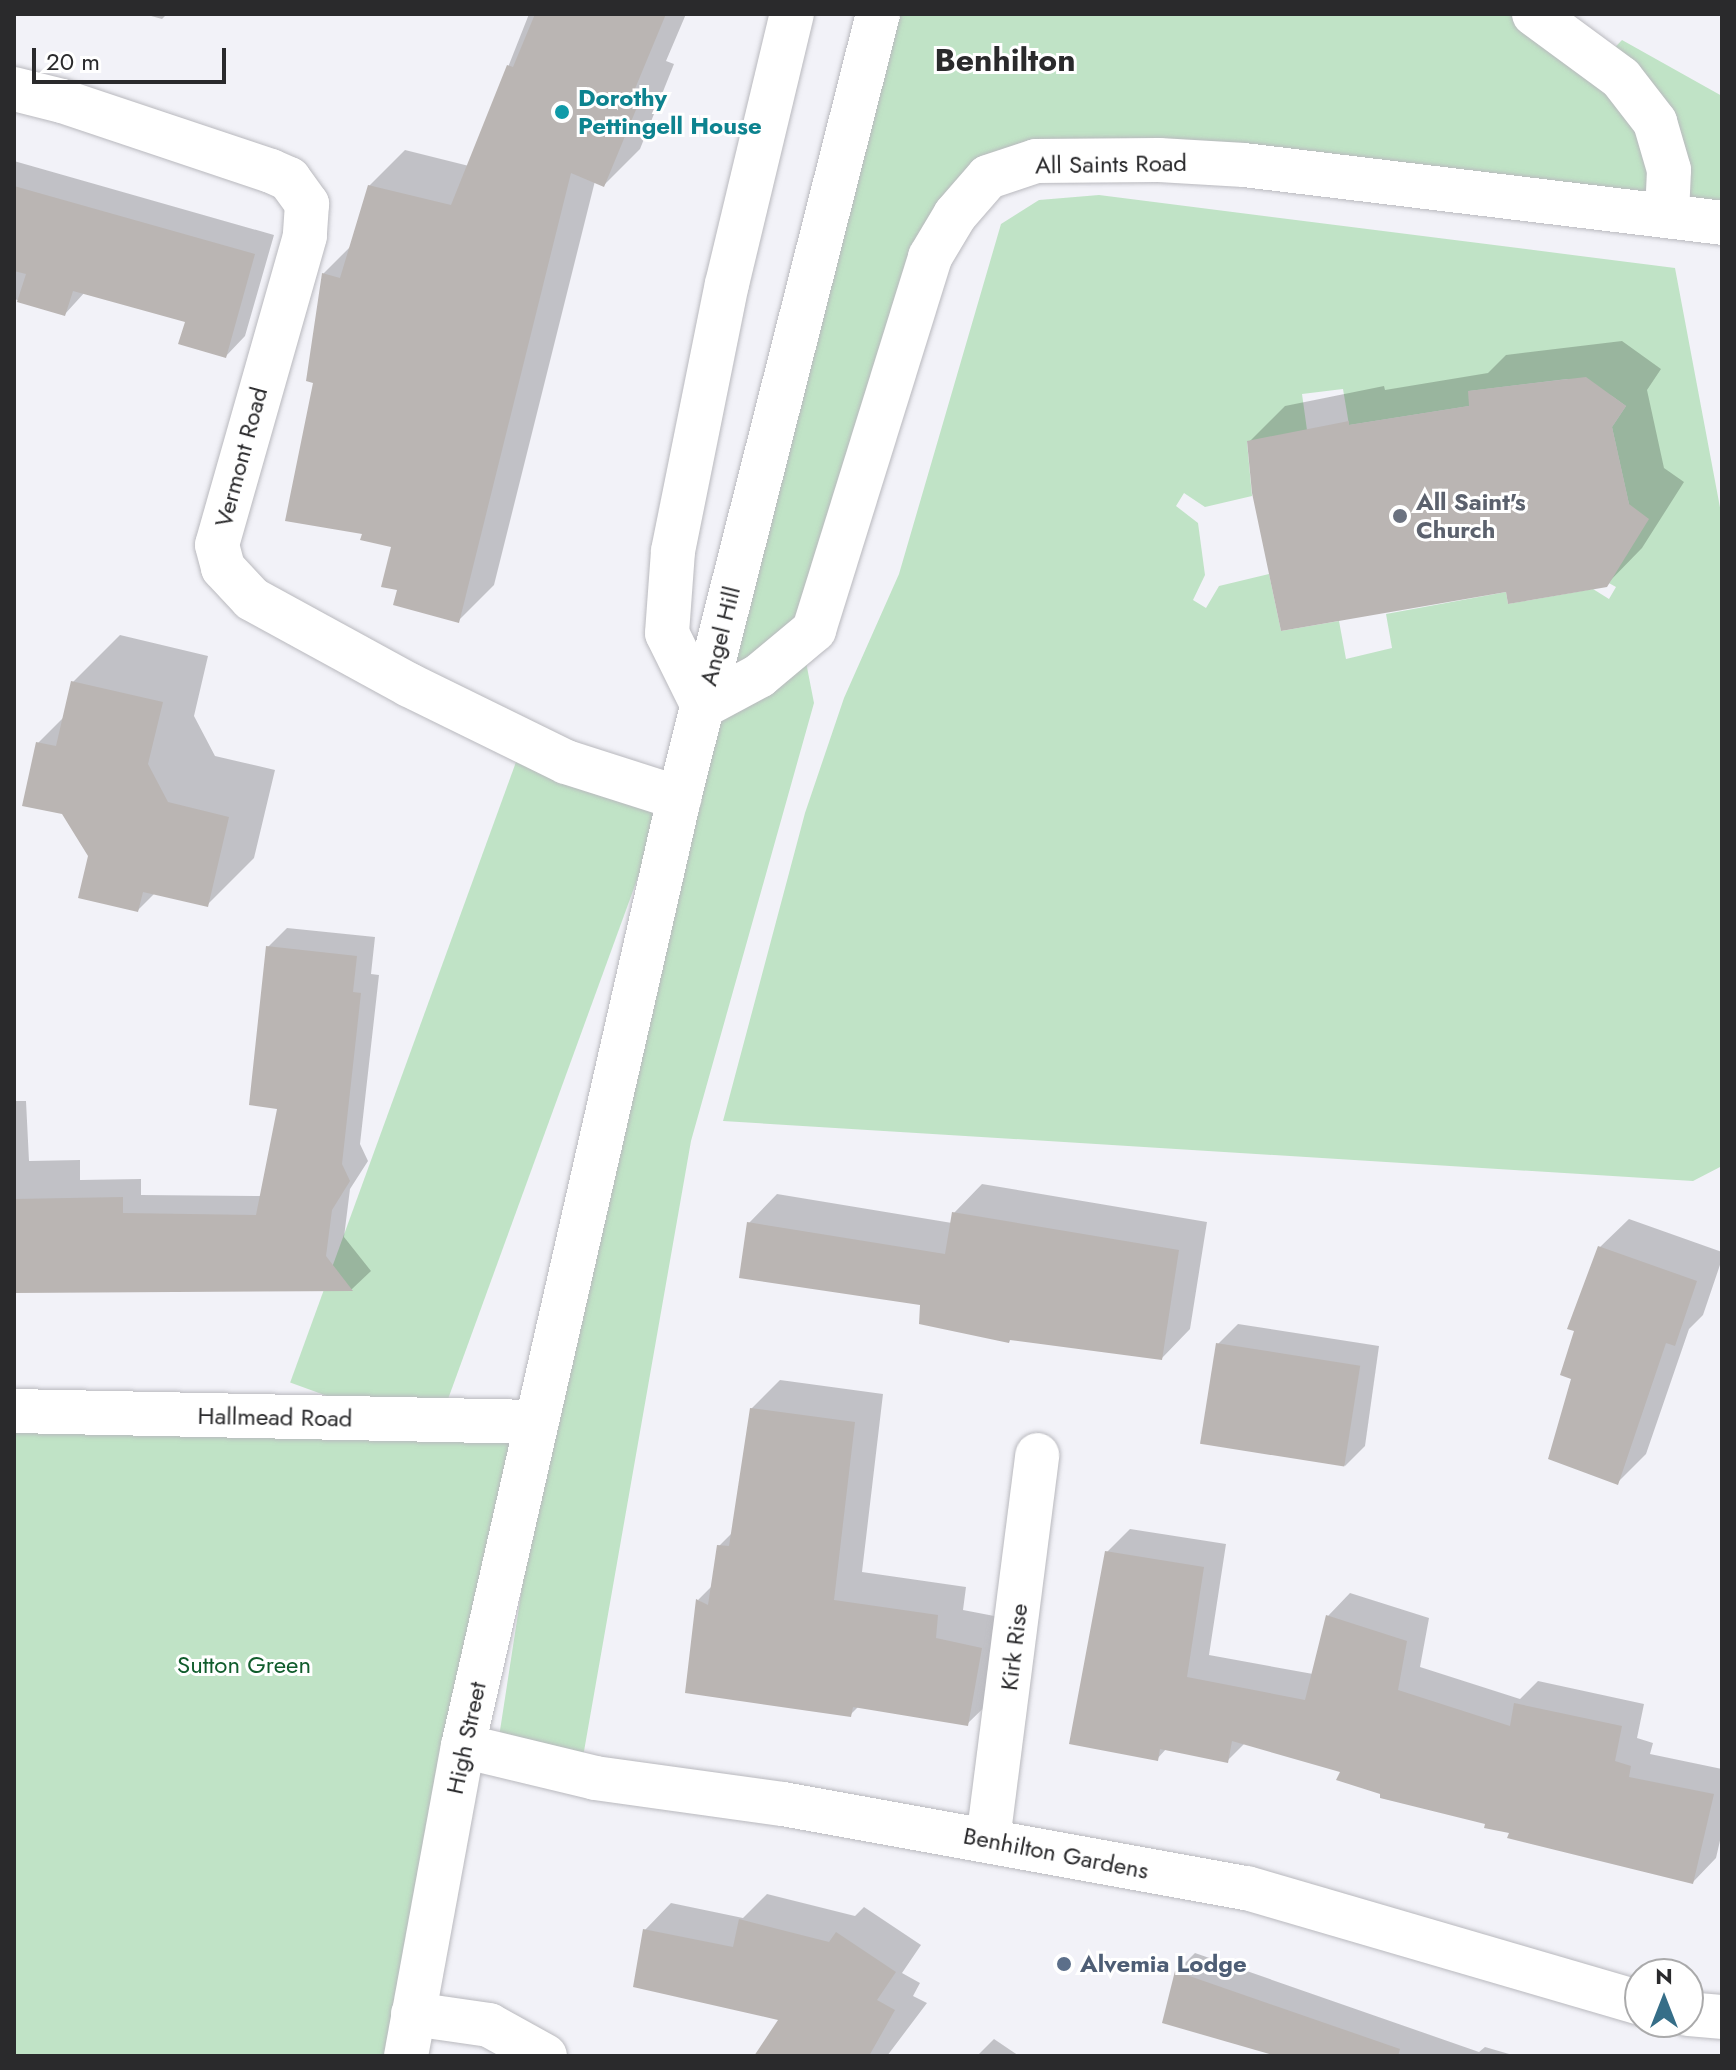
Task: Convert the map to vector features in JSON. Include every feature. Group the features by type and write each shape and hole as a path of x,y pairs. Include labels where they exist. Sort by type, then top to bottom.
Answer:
{"street":[{"name":"Angel Hill","path":"703,706 667,633 673,551 727,284 792,14"},
{"name":"Angel Hill","path":"703,706 878,14"},
{"path":"1534,14 1621,78 1655,122 1669,170 1667,214"},
{"name":"Vermont Road","path":"14,89 62,101 271,171 289,179 307,204 305,236 217,545 223,568 252,599 409,685 566,762 679,798"},
{"name":"All Saints Road","path":"703,706 759,676 814,630 930,257 955,215 988,177 1036,161 1159,160 1244,165 1722,223"},
{"name":"High Street","path":"410,2035 463,1746 679,798 703,706"},
{"name":"Hallmead Road","path":"14,1411 536,1422"},
{"name":"Kirk Rise","path":"988,1840 1037,1455"},
{"name":"Benhilton Gardens","path":"463,1746 595,1778 783,1804 1247,1888 1624,1998"},
{"path":"410,2035 489,2025 545,2056"}],"green space":[{"path":"891,14 1512,14 1595,68 1622,40 1722,96 1722,211 976,170 800,616 724,675"},
{"path":"1099,195 1675,268 1722,518 1722,1166 1693,1181 723,1121 805,813 844,698 899,574 1001,224 1039,200","holes":["1567,379 1612,396 1626,406 1612,427 1629,504 1598,577 1616,587 1609,599 1593,589 1508,604 1506,592 1386,614 1392,648 1346,659 1339,621 1281,631 1269,574 1219,586 1206,608 1193,600 1205,575 1198,523 1176,506 1184,493 1205,507 1252,496 1247,442 1307,430 1302,394 1343,389 1349,425 1469,406 1469,391"]},
{"path":"806,662 814,703 691,1141 583,1757 499,1737 546,1432 716,717"},
{"path":"520,751 665,804 435,1435 290,1382"},
{"name":"Sutton Green","path":"14,1426 518,1434 406,2056 14,2056"}],"building":[{"path":"535,14 666,14 632,96 640,100 604,187 571,173 459,623 393,605 397,590 381,587 391,547 360,540 362,534 285,521 313,383 306,381 322,273 340,278 368,185 451,205 507,65 513,67"},
{"path":"14,186 255,254 226,358 178,344 185,322 73,291 65,316 17,302 26,274 14,271"},
{"name":"All Saint's Church","path":"1586,377 1626,406 1612,427 1629,504 1649,519 1607,587 1508,604 1506,592 1281,631 1252,493 1247,441 1349,421 1349,425 1469,406 1468,391"},
{"path":"71,681 163,702 148,764 168,802 229,817 208,907 143,892 138,912 78,898 88,856 62,814 22,806 36,742 56,746"},
{"path":"266,946 357,956 353,992 361,993 342,1164 350,1181 332,1210 326,1256 353,1291 14,1293 14,1199 123,1197 123,1213 256,1215 277,1109 249,1105"},
{"path":"952,1212 1179,1250 1162,1360 1010,1340 1009,1343 919,1324 920,1305 739,1278 747,1222 945,1254"},
{"path":"1598,1246 1697,1281 1675,1346 1666,1343 1618,1485 1548,1459 1571,1379 1560,1375 1574,1331 1567,1329"},
{"path":"1216,1343 1360,1366 1344,1467 1200,1444"},
{"path":"750,1408 855,1422 834,1600 938,1615 936,1638 982,1648 968,1726 853,1707 851,1717 685,1693 696,1599 708,1605 717,1545 729,1546"},
{"path":"1105,1551 1204,1567 1187,1677 1305,1700 1326,1615 1407,1641 1398,1690 1510,1726 1514,1703 1622,1726 1615,1761 1631,1766 1629,1777 1714,1794 1693,1884 1507,1838 1509,1833 1484,1828 1485,1824 1380,1798 1380,1794 1336,1780 1340,1772 1232,1741 1228,1763 1160,1749 1158,1761 1069,1744"},
{"path":"739,1919 829,1942 836,1932 896,1972 877,2000 895,2010 869,2056 754,2056 778,2020 633,1987 643,1929 733,1947"},
{"path":"1175,1971 1400,2049 1398,2056 1276,2056 1162,2023"}],"place":[{"name":"Dorothy Pettingell House","path":"562,112"},
{"name":"All Saint's Church","path":"1400,516"},
{"name":"Alvemia Lodge","path":"1064,1964"}],"district":[{"name":"Benhilton","path":"1005,60"}]}
